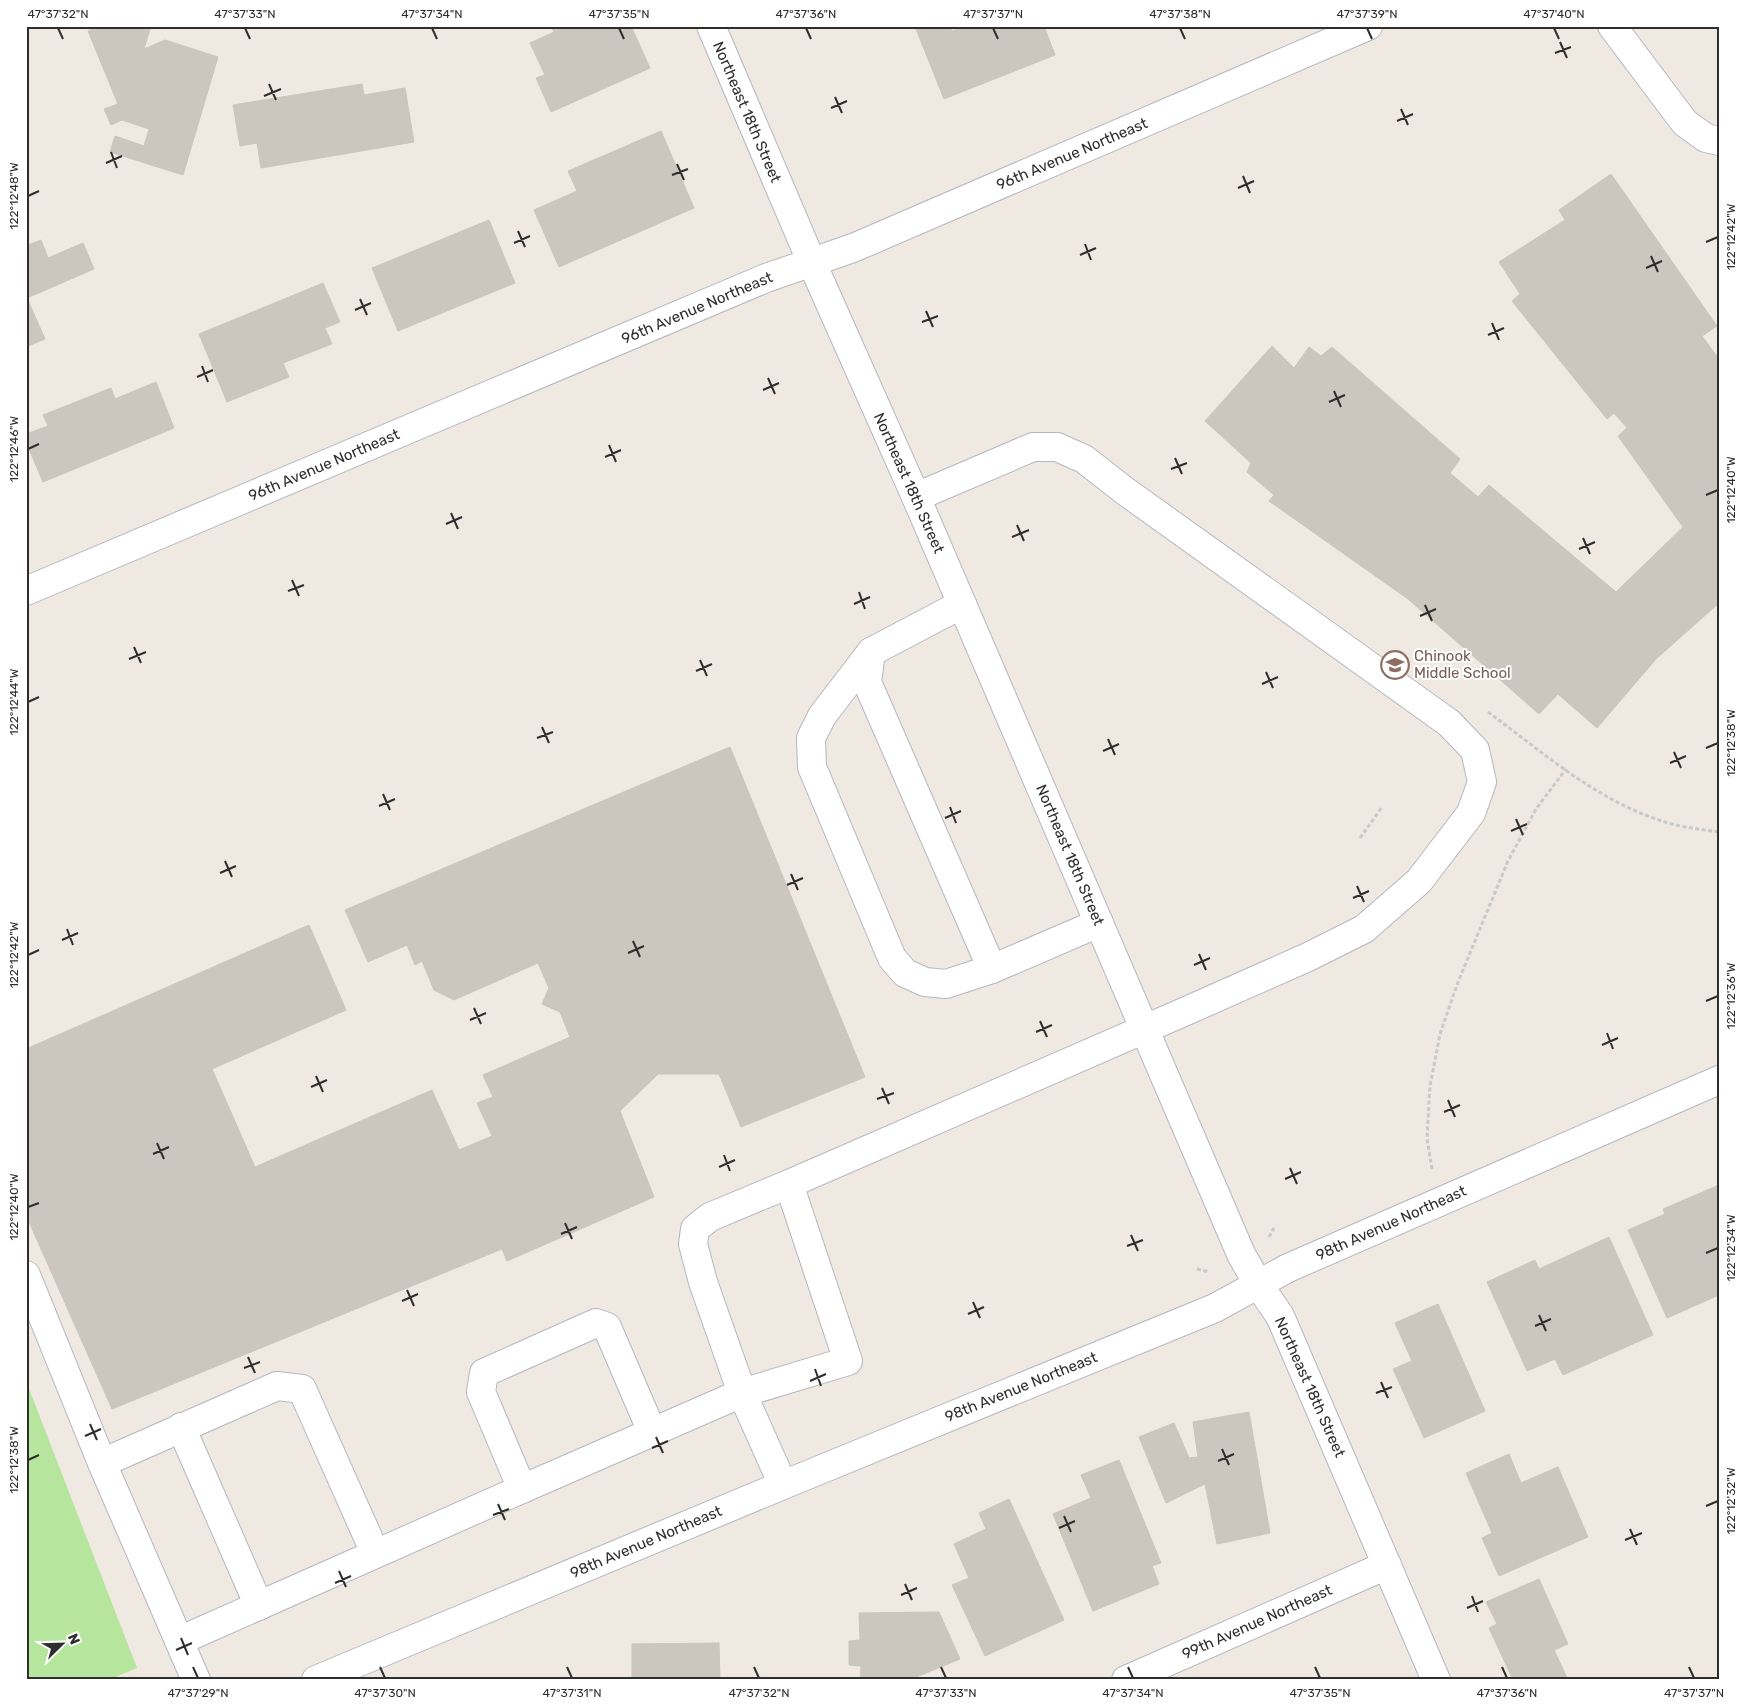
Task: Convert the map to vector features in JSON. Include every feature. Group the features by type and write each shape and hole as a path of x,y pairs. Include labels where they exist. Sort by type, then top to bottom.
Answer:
{"street":[{"name":"Northeast 18th Street","path":"711,26 812,263 916,497 1241,1254 1258,1284 1280,1316 1436,1680"},
{"name":"96th Avenue Northeast","path":"26,591 766,278 853,248 1368,26"},
{"path":"1612,26 1685,123 1706,138 1719,141"},
{"path":"783,1485 742,1394 703,1282 693,1244 695,1229 710,1217 1308,957 1364,929 1419,881 1471,813 1482,782 1475,750 1449,723 1125,491 1084,459 1057,448 1033,447 916,497"},
{"path":"962,604 871,652 822,716 811,738 812,767 892,958 905,973 925,982 946,984 992,969 1099,923"},
{"path":"871,652 867,682 992,969"},
{"name":"98th Avenue Northeast","path":"316,1680 783,1485 1215,1308 1288,1268 1719,1080"},
{"path":"178,1641 375,1553 742,1394 848,1361 789,1184"},
{"path":"26,1275 102,1463 196,1680"},
{"path":"522,1489 481,1392 484,1373 596,1322 607,1327 652,1432"},
{"path":"102,1463 278,1386 302,1389 375,1553"},
{"path":"181,1428 259,1606"},
{"name":"99th Avenue Northeast","path":"1126,1680 1387,1565"}],"path":[{"path":"1485,710 1591,787 1659,820 1719,832"},
{"path":"1432,1170 1427,1139 1428,1104 1440,1034 1458,982 1508,861 1536,809 1566,769"},
{"path":"1360,838 1382,806"},
{"path":"1269,1237 1274,1228"},
{"path":"1197,1268 1209,1272"}],"green space":[{"path":"26,1381 137,1668 108,1680 26,1680"}],"building":[{"path":"100,26 151,26 144,49 165,40 218,57 183,175 110,152 115,136 144,146 149,129 122,120 111,125 104,109 118,104 88,31"},
{"path":"551,26 631,26 650,68 551,112 536,78 545,75 530,43 554,32"},
{"path":"923,26 950,26 952,31 966,26 1044,26 1055,55 944,99 916,29"},
{"path":"362,84 364,95 405,88 414,142 261,168 257,143 240,146 233,105"},
{"path":"661,131 694,208 559,267 534,210 577,191 568,171"},
{"path":"1611,174 1717,326 1702,336 1719,359 1719,603 1656,659 1597,728 1558,694 1539,714 1408,599 1269,501 1274,495 1247,472 1251,463 1205,421 1272,346 1294,368 1309,347 1321,356 1332,347 1460,459 1450,473 1478,497 1489,485 1616,592 1683,527 1618,436 1627,428 1614,413 1607,419 1512,301 1520,294 1499,262 1565,220 1559,210"},
{"path":"489,220 515,283 398,331 372,268"},
{"path":"41,240 48,258 83,243 94,269 27,298 45,339 26,347 26,246"},
{"path":"323,283 340,322 325,328 332,344 283,363 289,377 227,402 199,334"},
{"path":"156,382 174,428 43,482 26,442 26,434 48,426 43,415 111,388 115,399"},
{"path":"730,747 865,1077 741,1127 719,1074 658,1074 620,1111 654,1197 507,1261 502,1249 112,1409 26,1215 26,1049 309,925 346,1010 212,1069 255,1167 432,1090 459,1150 492,1136 477,1103 493,1097 483,1075 570,1037 560,1012 542,1004 549,988 538,963 454,1000 434,990 422,961 415,965 407,945 368,962 345,910"},
{"path":"1719,1185 1719,1295 1667,1318 1628,1230 1665,1214 1663,1209"},
{"path":"1609,1237 1653,1335 1563,1375 1555,1359 1527,1371 1487,1282 1535,1260 1539,1269"},
{"path":"1438,1304 1485,1411 1424,1438 1393,1369 1412,1361 1395,1323"},
{"path":"1249,1412 1270,1533 1217,1544 1205,1484 1166,1503 1139,1437 1174,1423 1189,1458 1198,1457 1193,1422"},
{"path":"1509,1454 1521,1483 1558,1467 1588,1537 1499,1576 1482,1538 1492,1533 1466,1473"},
{"path":"1119,1460 1161,1563 1152,1566 1159,1584 1093,1611 1053,1514 1091,1498 1081,1475"},
{"path":"1009,1499 1064,1620 985,1656 952,1585 969,1578 954,1544 986,1529 979,1513"},
{"path":"1539,1579 1568,1644 1554,1650 1568,1680 1513,1680 1489,1628 1497,1624 1486,1602"},
{"path":"939,1612 960,1659 914,1678 914,1680 860,1680 861,1666 849,1665 849,1641 860,1640 859,1613"},
{"path":"719,1643 720,1680 632,1680 632,1644"}],"place":[{"name":"Chinook Middle School","path":"1395,665"}]}
